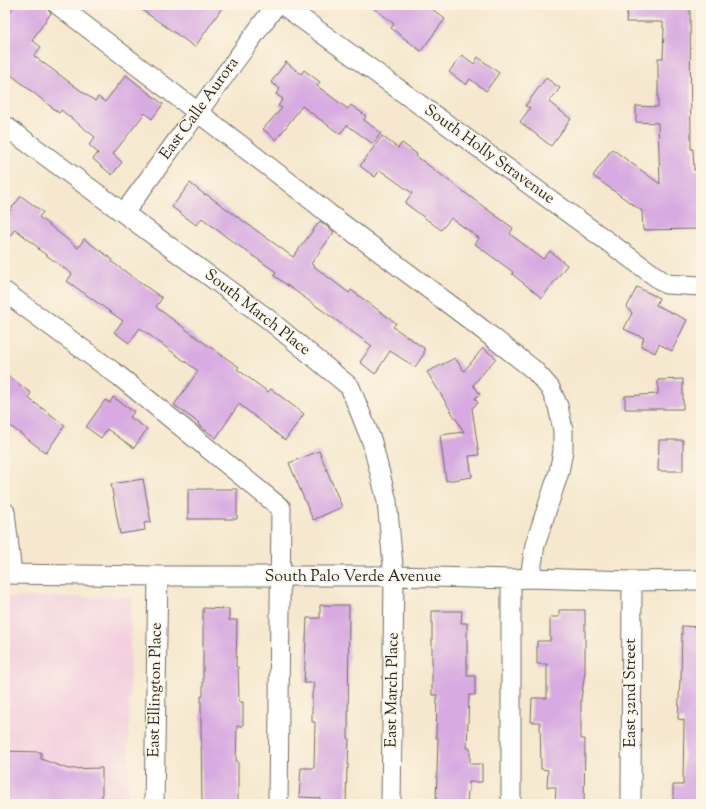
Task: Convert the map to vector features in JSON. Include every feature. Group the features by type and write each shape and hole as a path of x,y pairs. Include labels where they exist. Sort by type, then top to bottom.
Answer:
{"street":[{"path":"58,5 299,190 328,214 469,319 534,370 550,388 558,406 563,430 563,451 560,472 536,546 530,578"},
{"name":"East Calle Aurora","path":"124,213 276,5"},
{"name":"South Holly Stravenue","path":"283,5 666,284 701,286"},
{"name":"South March Place","path":"5,126 268,319 350,387 372,442 386,501 394,576"},
{"path":"5,292 119,376 281,508 278,804"},
{"path":"5,512 9,574"},
{"name":"South Palo Verde Avenue","path":"9,574 158,576 394,576 632,581 701,580"},
{"name":"East Ellington Place","path":"154,804 158,576"},
{"name":"East March Place","path":"391,804 394,576"},
{"path":"511,579 511,804"},
{"name":"East 32nd Street","path":"631,804 632,581"}],"shaded area":[{"path":"5,597 131,597 128,804 5,804"}],"building":[{"path":"15,5 47,5 48,10 51,13 32,40 41,47 34,56 95,101 98,97 105,102 126,75 163,104 152,119 145,113 113,154 122,162 112,175 93,159 98,153 89,145 95,137 61,110 59,113 5,70 5,19"},
{"path":"135,5 224,5 195,47"},
{"path":"370,5 427,5 445,19 421,51 391,28 394,24"},
{"path":"628,5 651,10 651,5 690,5 691,149 693,149 694,170 701,170 701,229 643,230 642,211 593,176 612,149 660,184 658,123 636,122 636,106 658,107 658,58 663,58 663,22 626,22"},
{"path":"462,55 474,64 478,57 499,73 486,91 470,79 466,85 449,72"},
{"path":"286,62 301,74 304,70 320,82 317,86 348,109 351,105 366,116 364,120 381,133 373,144 347,125 340,134 302,106 276,140 263,129 282,108 278,106 283,99 276,94 280,89 271,82"},
{"path":"546,78 560,88 549,102 571,119 551,146 520,122 530,108 525,106"},
{"path":"382,136 398,148 402,143 417,154 416,156 513,228 510,234 543,259 550,251 567,265 542,298 512,274 513,272 475,244 479,238 451,218 441,230 405,203 412,193 380,170 375,177 360,166"},
{"path":"190,183 293,257 320,221 334,232 311,264 349,293 351,290 396,323 393,327 424,348 424,354 415,367 390,351 375,374 360,362 372,346 273,275 276,272 202,218 196,225 172,207"},
{"path":"21,196 43,212 39,217 78,248 84,239 113,260 112,262 162,298 156,307 239,367 237,369 268,392 271,389 304,414 285,440 239,404 216,438 198,425 199,423 174,405 198,371 140,328 129,343 114,332 123,321 67,281 72,274 38,249 39,248 15,229 5,243 5,217"},
{"path":"637,287 659,298 656,305 687,320 672,351 659,344 655,353 641,346 644,338 624,329 632,313 627,307"},
{"path":"483,348 496,358 473,385 480,394 475,398 478,403 472,408 479,455 469,456 472,477 446,481 440,435 464,432 427,372 455,358 464,371"},
{"path":"5,374 31,393 28,398 65,425 46,453 5,422"},
{"path":"683,379 683,409 625,409 625,396 658,394 658,380"},
{"path":"113,397 134,412 130,417 147,429 134,448 107,429 101,438 86,427 105,400 110,403"},
{"path":"659,440 683,440 683,471 658,471"},
{"path":"319,451 342,507 313,520 289,463"},
{"path":"143,479 151,522 144,523 145,530 120,534 111,484"},
{"path":"188,489 237,489 237,519 188,519"},
{"path":"320,605 349,605 349,738 346,804 320,804 320,798 299,797 301,768 314,768 315,722 312,722 312,696 314,683 304,683 307,618 320,618"},
{"path":"203,608 229,609 229,620 237,620 236,667 238,667 239,702 243,702 243,726 237,726 236,761 238,761 238,804 202,804 201,696 203,696"},
{"path":"559,610 585,610 585,672 581,699 581,739 585,739 584,804 555,804 556,787 547,787 548,770 541,769 540,722 531,722 532,698 547,698 547,664 537,664 537,641 550,641 550,617 559,617"},
{"path":"432,611 462,611 461,623 467,623 467,676 475,676 475,695 469,695 467,748 470,748 470,764 482,764 482,782 469,782 467,804 436,804 438,738 436,738 437,695 432,695"},
{"path":"682,626 701,627 701,804 673,804 673,785 683,785 684,720 678,719 681,680"},
{"path":"5,751 41,752 41,759 68,769 102,768 102,804 5,802"}]}
